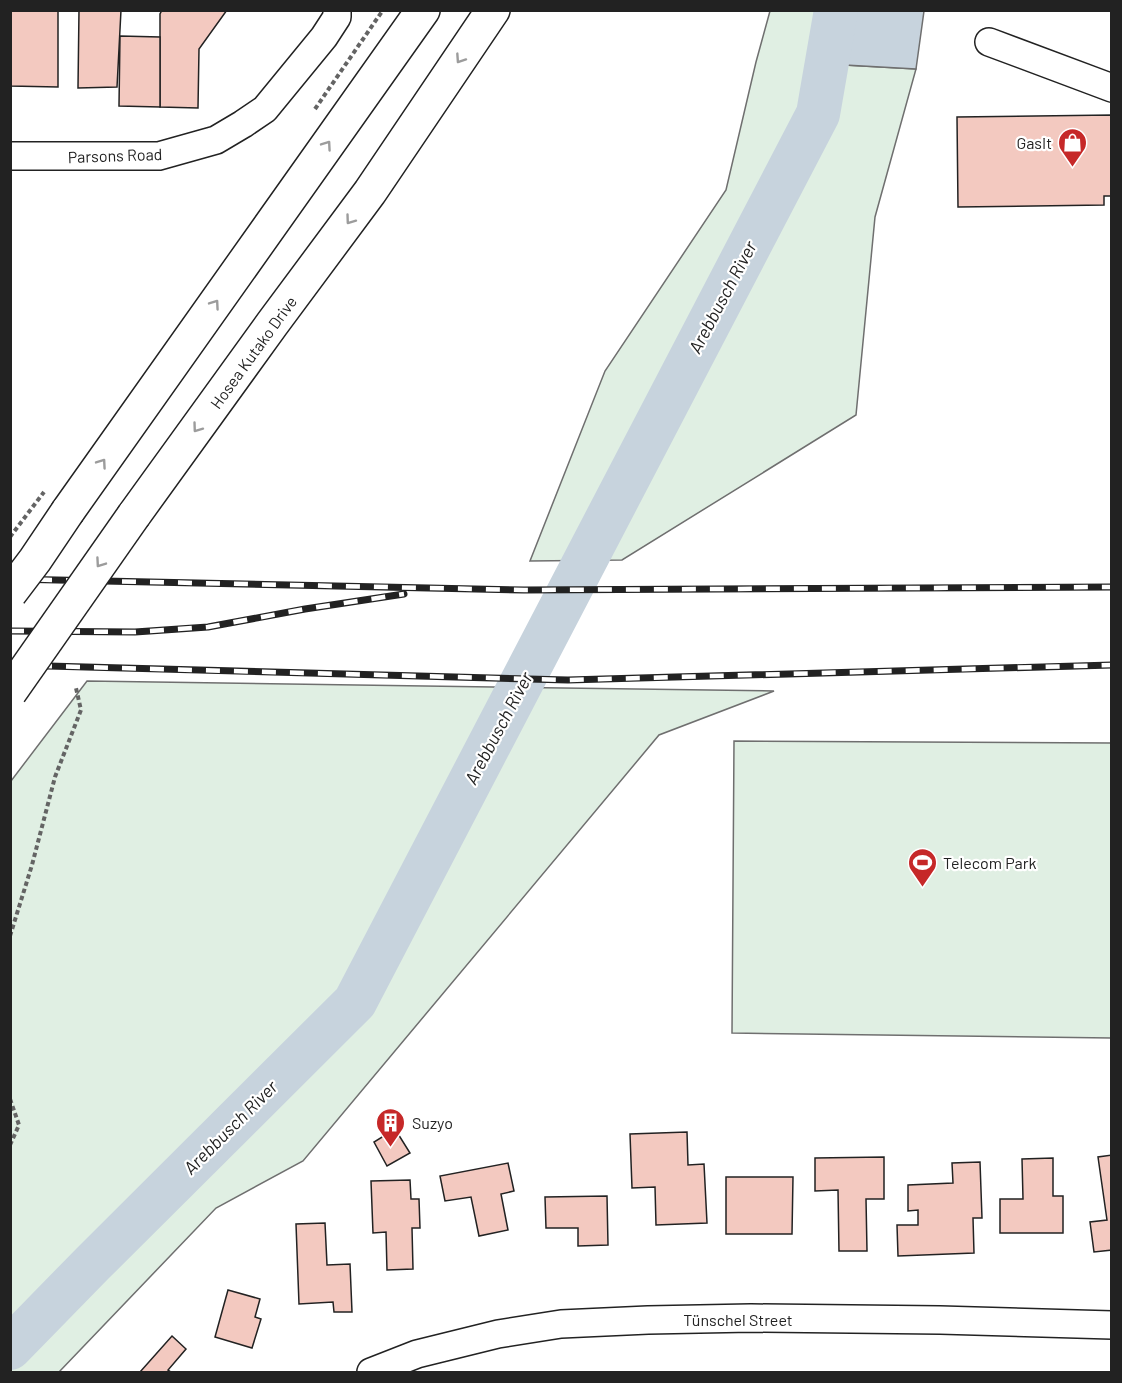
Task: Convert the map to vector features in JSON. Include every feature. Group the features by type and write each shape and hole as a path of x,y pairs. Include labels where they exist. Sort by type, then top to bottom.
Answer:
{"main road":[{"path":"10,593 423,10"},
{"name":"Hosea Kutako Drive","path":"10,692 134,515 370,192 493,10"}],"street":[{"name":"Parsons Road","path":"10,156 159,156 216,140 264,109 324,37 337,17 337,10"},
{"path":"989,42 1112,88"},
{"name":"Tünschel Street","path":"371,1372 417,1354 498,1334 561,1324 751,1318 1112,1325"}],"path":[{"path":"10,537 32,507"},
{"path":"10,936 32,865 55,777 81,710 76,688"},
{"path":"10,1099 19,1125 10,1145"}],"green space":[{"path":"770,11 836,11 827,64 916,69 875,217 856,415 622,560 530,561 605,371 726,190"},
{"path":"87,681 774,691 659,735 303,1161 216,1208 59,1372 11,1372 11,781"},
{"name":"Telecom Park","path":"734,741 1111,743 1111,1038 732,1033"}],"shaded area":[{"path":"836,11 924,11 916,69 827,64"}],"building":[{"path":"10,10 58,10 58,87 10,86"},
{"path":"79,10 121,10 117,87 78,88"},
{"path":"162,10 227,10 199,49 198,108 160,107 160,14"},
{"path":"120,36 160,37 160,107 119,106"},
{"path":"1112,115 1112,196 1104,196 1104,205 958,207 957,117"},
{"name":"Suzyo","path":"395,1129 410,1153 387,1166 374,1142"},
{"path":"687,1132 688,1165 704,1164 707,1223 656,1225 655,1187 632,1188 630,1134"},
{"path":"1112,1155 1112,1250 1094,1252 1090,1222 1107,1220 1098,1157"},
{"path":"884,1157 884,1199 866,1199 867,1251 839,1251 838,1190 815,1191 815,1158"},
{"path":"1053,1158 1053,1196 1063,1196 1063,1233 1000,1233 1000,1199 1023,1199 1022,1159"},
{"path":"980,1162 982,1218 973,1218 974,1253 898,1256 897,1225 918,1225 918,1210 908,1211 908,1185 953,1183 952,1163"},
{"path":"508,1163 514,1191 501,1194 508,1230 479,1236 471,1197 445,1201 440,1176"},
{"path":"726,1177 793,1177 792,1234 726,1234"},
{"path":"410,1180 411,1199 419,1199 420,1228 412,1228 413,1269 387,1270 386,1232 373,1233 371,1181"},
{"path":"607,1196 608,1245 578,1246 578,1228 546,1228 545,1197"},
{"path":"325,1223 327,1265 350,1264 352,1312 334,1312 333,1302 299,1304 296,1224"},
{"path":"228,1290 260,1299 255,1317 261,1319 252,1348 215,1337"},
{"path":"172,1336 186,1349 168,1370 171,1372 140,1372"}],"waterway":[{"name":"Arebbusch River","path":"10,1348 355,1002 818,114 836,10"}],"railway":[{"path":"10,579 524,590 1112,587"},
{"path":"10,631 135,632 208,627 404,594"},
{"path":"10,665 568,680 1112,665"}],"place":[{"name":"GasIt","path":"1073,168"},
{"name":"Telecom Park","path":"922,888"},
{"name":"Suzyo","path":"391,1148"}]}
